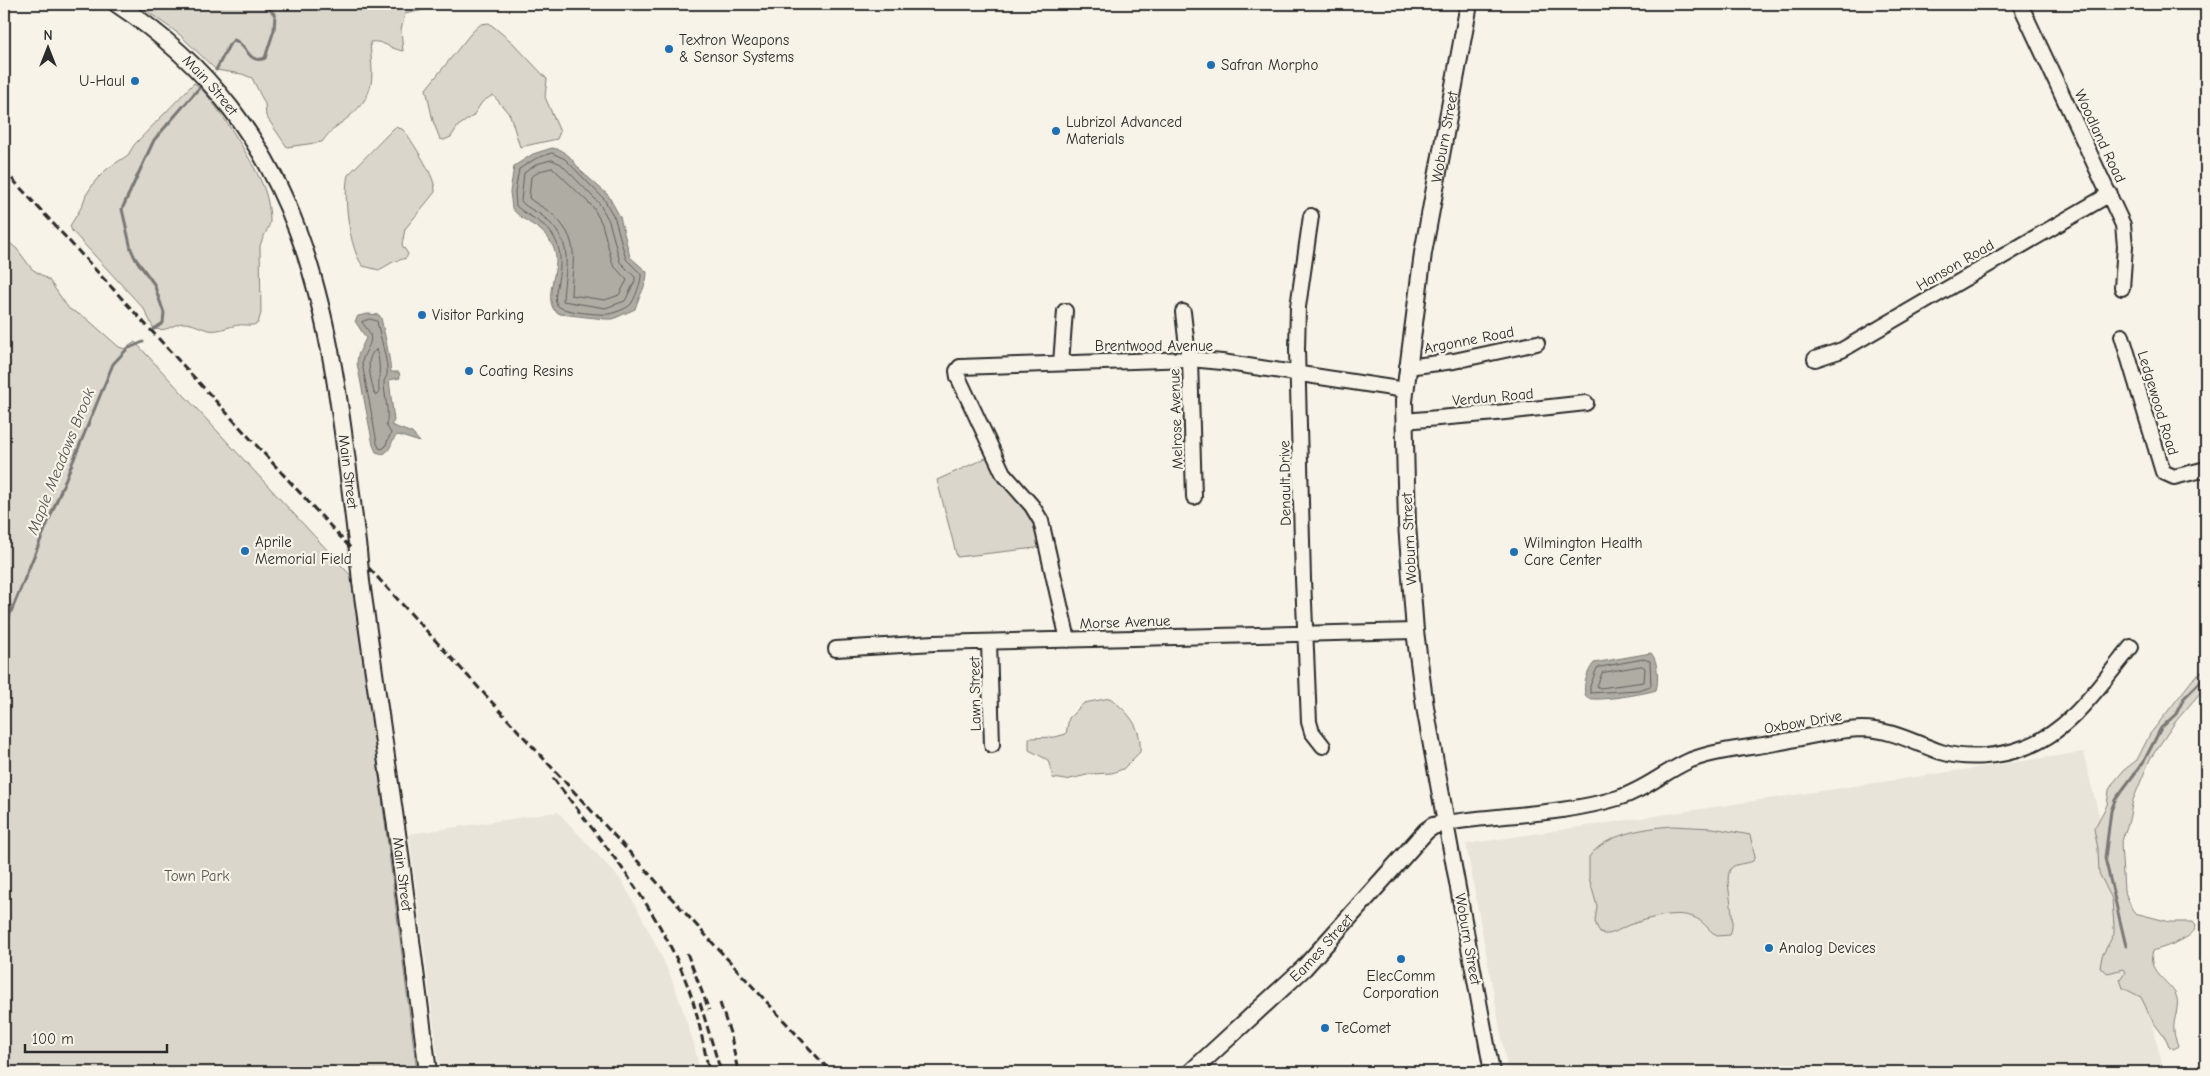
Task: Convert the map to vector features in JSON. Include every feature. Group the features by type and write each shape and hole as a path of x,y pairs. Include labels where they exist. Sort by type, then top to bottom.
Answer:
{"main road":[{"name":"Main Street","path":"117,4 160,35 214,87 249,132 283,192 298,232 324,317 338,397 428,1072"},
{"name":"Woburn Street","path":"1446,823 1425,707 1414,632 1407,524 1404,421 1407,367 1422,254 1469,4"},
{"name":"Eames Street","path":"1191,1072 1304,968 1426,831 1433,826 1446,823"}],"street":[{"name":"Woodland Road","path":"2020,4 2110,194 2125,231 2122,288"},
{"name":"Hanson Road","path":"1815,359 1842,350 2110,194"},
{"name":"Denault Drive","path":"1311,216 1297,320 1297,374 1309,724 1313,734 1323,746"},
{"path":"1062,363 1065,311"},
{"name":"Melrose Avenue","path":"1183,312 1190,359 1194,497"},
{"name":"Ledgewood Road","path":"2122,336 2158,462 2163,472 2169,476 2178,477 2206,469"},
{"name":"Argonne Road","path":"1407,367 1454,361 1537,343"},
{"name":"Brentwood Avenue","path":"1068,640 1041,521 1032,506 1003,473 958,377 957,371 960,366 1190,359 1222,362 1405,390"},
{"name":"Verdun Road","path":"1404,421 1586,403"},
{"name":"Morse Avenue","path":"836,649 885,644 1414,632"},
{"name":"Lawn Street","path":"990,642 992,745"},
{"name":"Oxbow Drive","path":"1446,823 1595,804 1638,790 1682,765 1707,755 1851,730 1890,732 1950,754 1972,757 2005,753 2033,745 2054,732 2084,703 2131,647"},
{"name":"Woburn Street","path":"1446,823 1492,1072"}],"shaded area":[{"path":"2083,752 2164,1072 1508,1072 1466,844"},
{"path":"558,812 621,880 637,908 662,957 676,990 694,1044 700,1072 440,1072 409,834"}],"green space":[{"path":"137,4 456,4 453,8 433,8 405,14 401,30 403,51 383,43 370,42 371,82 369,91 359,107 332,130 322,142 287,147 266,116 265,104 252,78 242,74 216,70 179,34"},
{"path":"489,23 512,42 547,79 545,97 560,132 557,139 520,147 510,115 493,95 482,102 473,116 458,126 451,137 444,140 440,139 433,121 426,89 472,32 481,24"},
{"path":"194,83 202,89 234,133 254,167 266,195 270,221 260,246 261,313 258,323 253,325 239,325 213,330 183,323 159,330 154,329 144,309 72,231 70,226 96,180 107,169 128,155 134,145"},
{"path":"395,127 402,129 407,134 420,154 429,170 435,192 405,229 402,245 408,254 406,258 393,262 379,270 363,266 354,247 348,222 346,195 348,175"},
{"name":"Town Park","path":"4,238 17,249 32,269 49,280 69,309 86,318 119,347 125,349 135,342 354,579 417,1072 4,1072"},
{"path":"990,456 1030,509 1044,547 957,557 937,480"},
{"path":"2206,669 2206,686 2176,721 2150,759 2133,800 2121,844 2124,890 2135,913 2170,922 2193,922 2196,926 2194,931 2184,939 2153,951 2152,964 2158,974 2175,993 2178,1002 2174,1035 2178,1046 2174,1049 2169,1046 2153,1022 2141,997 2123,988 2120,979 2125,972 2123,969 2108,973 2100,968 2102,956 2114,934 2114,926 2112,899 2099,873 2098,849 2094,829 2107,805 2109,790 2113,783 2124,770 2137,760 2150,734 2193,679"},
{"path":"1110,698 1133,721 1139,735 1140,752 1123,769 1112,773 1091,774 1066,780 1053,778 1048,760 1029,750 1029,738 1055,737 1066,734 1069,718 1084,703"},
{"path":"1672,826 1713,828 1750,835 1755,857 1753,861 1733,866 1729,874 1732,918 1730,935 1717,936 1697,918 1677,914 1644,920 1608,934 1600,933 1595,922 1597,906 1589,878 1589,857 1596,849 1615,838 1650,828"}],"water":[{"path":"552,148 561,150 569,156 582,172 608,195 620,217 630,257 647,272 647,277 635,309 613,319 560,314 554,310 551,304 551,289 556,266 555,252 547,236 517,214 512,208 510,192 514,166 533,154"},
{"path":"368,314 379,315 381,318 391,372 399,372 400,378 389,380 394,421 391,425 412,433 420,442 398,435 383,454 376,452 373,445 357,363 358,355 366,338 355,321 358,316"},
{"path":"1651,653 1655,660 1657,671 1656,690 1610,698 1587,698 1585,694 1586,680 1594,663"}],"waterway":[{"name":"Maple Meadows Brook","path":"216,70 229,45 234,40 239,42 251,57 255,59 265,58 274,30 275,15 265,4"},
{"name":"Maple Meadows Brook","path":"154,329 163,323 164,313 154,284 135,258 131,249 122,209 154,140 200,87"},
{"name":"Maple Meadows Brook","path":"4,629 113,364 127,349 143,342"},
{"path":"2126,946 2105,858 2111,811 2115,800 2144,761 2161,728 2176,714 2184,698 2206,676"}],"railway":[{"path":"4,170 831,1072"},
{"path":"553,778 610,851 661,928 691,995 709,1072"},
{"path":"687,953 709,1010"},
{"path":"700,1003 721,1072"},
{"path":"720,1003 731,1036 738,1072"}],"place":[{"name":"Textron Weapons & Sensor Systems","path":"669,49"},
{"name":"Safran Morpho","path":"1211,65"},
{"name":"U-Haul","path":"135,81"},
{"name":"Lubrizol Advanced Materials","path":"1056,131"},
{"name":"Visitor Parking","path":"422,315"},
{"name":"Coating Resins","path":"469,371"},
{"name":"Aprile Memorial Field","path":"245,551"},
{"name":"Wilmington Health Care Center","path":"1514,552"},
{"name":"Analog Devices","path":"1769,948"},
{"name":"ElecComm Corporation","path":"1401,959"},
{"name":"TeComet","path":"1325,1028"}]}
